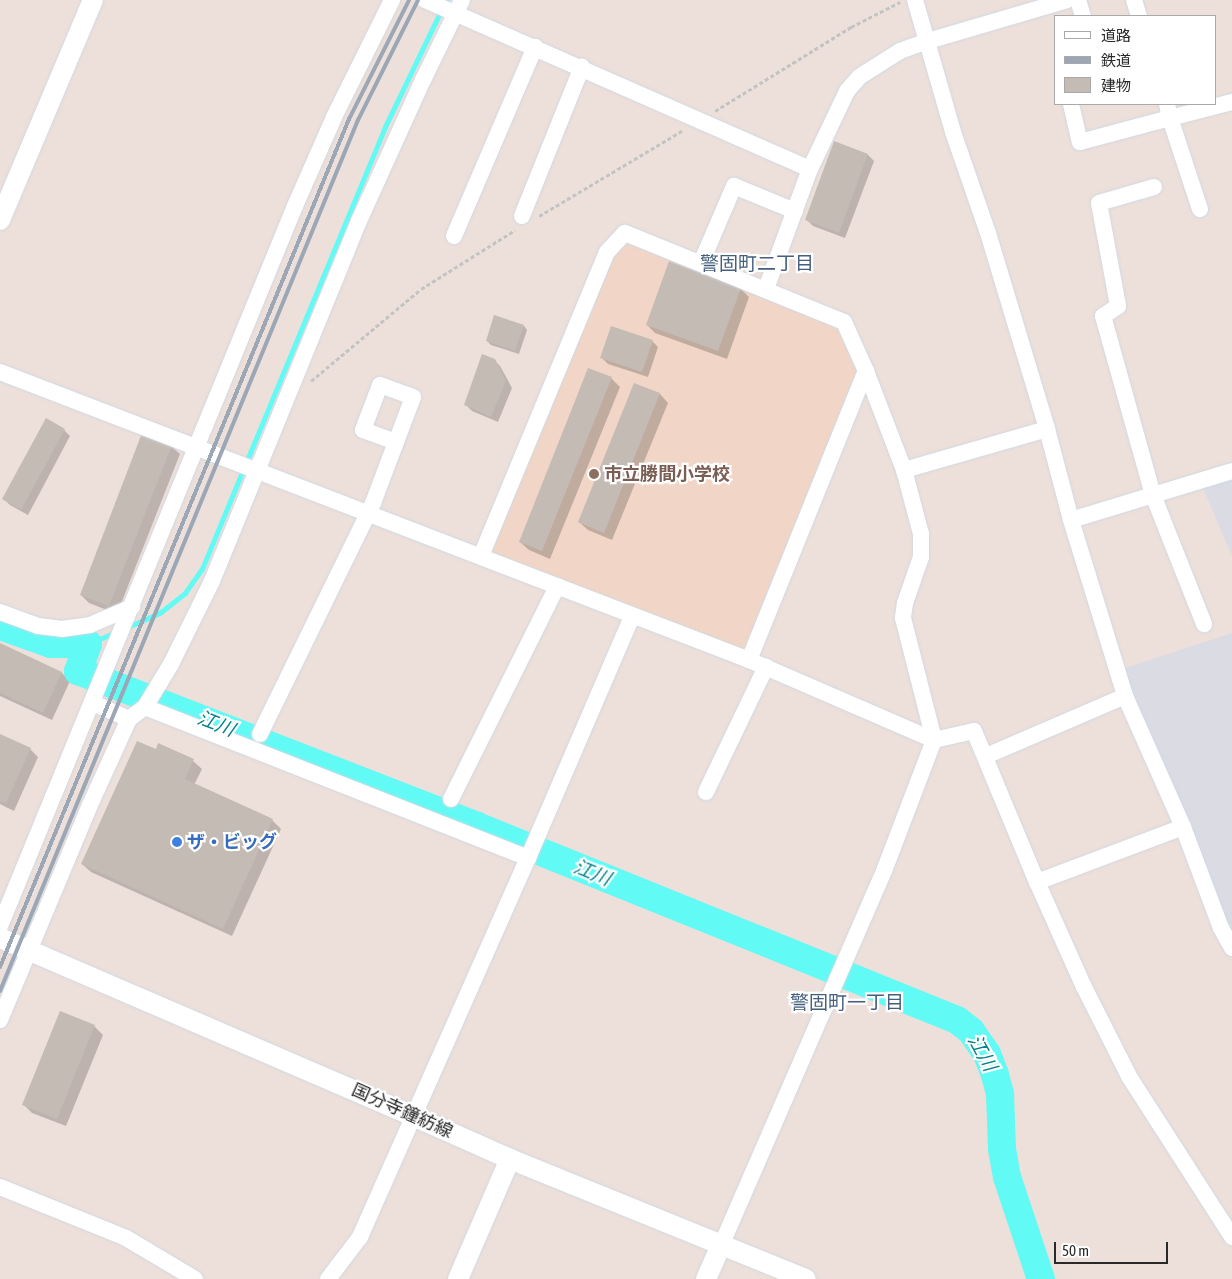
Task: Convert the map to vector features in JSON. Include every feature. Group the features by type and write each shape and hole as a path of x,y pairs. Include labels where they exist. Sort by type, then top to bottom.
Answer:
{"street":[{"path":"0,220 92,0"},
{"path":"0,926 334,117 392,0"},
{"path":"425,0 459,6 535,46 810,169"},
{"path":"915,0 953,132 988,232 1048,429 1071,520 1125,696 1183,828 1221,928 1232,948"},
{"path":"766,289 810,169 847,91 859,77 900,52 928,41 1068,0 1082,15"},
{"path":"1134,0 1139,15"},
{"path":"0,1020 129,719 145,708 171,664 212,582 359,221 459,6"},
{"path":"454,236 535,46"},
{"path":"523,222 582,67"},
{"path":"1217,104 1232,102"},
{"path":"1071,105 1080,142 1168,111 1211,105"},
{"path":"1168,111 1200,209"},
{"path":"701,263 734,186 795,211"},
{"path":"1154,187 1100,203 1118,306 1103,316 1153,495 1204,624"},
{"path":"481,556 607,252 625,233 844,322 866,371 904,470 921,534 921,557 905,603 903,618 934,740 884,871 706,1279"},
{"path":"749,660 866,371"},
{"path":"0,372 749,660 934,740 974,731 986,756 1011,824 1084,987 1130,1078 1232,1238"},
{"path":"904,470 1048,429"},
{"path":"260,734 366,514 373,504 396,442"},
{"path":"1071,520 1232,471"},
{"path":"451,799 557,586"},
{"path":"0,612 38,626 62,629 90,625 132,607"},
{"path":"328,1279 360,1237 528,858 632,616"},
{"path":"706,792 766,667"},
{"path":"986,756 1125,696"},
{"path":"93,703 129,719"},
{"path":"145,708 528,858"},
{"path":"1037,882 1183,828"},
{"name":"国分寺鐘紡線","path":"0,938 510,1159 722,1243 806,1279"},
{"path":"458,1279 510,1159"},
{"path":"0,1187 126,1238 195,1279"}],"path":[{"path":"310,382 421,289 523,222 701,120 851,27 904,0"}],"shaded area":[{"path":"625,233 844,322 866,371 749,660 481,556 607,252"},
{"path":"1232,471 1232,556 1200,481"},
{"path":"1232,633 1232,948 1116,671"}],"building":[{"path":"834,141 868,154 839,233 805,220"},
{"path":"669,261 741,288 718,351 646,325"},
{"path":"494,315 524,325 515,351 486,341"},
{"path":"611,326 653,340 642,372 600,358"},
{"path":"482,354 495,359 506,381 491,417 464,405"},
{"path":"588,368 612,377 542,551 519,542"},
{"path":"634,383 660,393 604,533 578,522"},
{"path":"46,418 65,429 21,510 2,499"},
{"path":"142,433 172,445 109,606 80,595"},
{"path":"0,643 62,672 43,713 0,693"},
{"path":"0,734 31,748 6,803 0,801"},
{"name":"ザ・ビッグ","path":"137,741 156,749 158,743 194,759 185,779 273,819 223,929 81,864"},
{"path":"60,1011 95,1025 57,1119 22,1105"}],"waterway":[{"path":"128,627 161,612 185,593 202,569 384,129 446,0"},
{"name":"江川","path":"0,626 51,644 88,644 78,671 477,826 957,1020 971,1031 987,1054 995,1075 1000,1094 1002,1149 1007,1177 1041,1279"},
{"path":"88,644 116,632"}],"railway":[{"path":"0,967 349,119 409,0"},
{"path":"0,991 358,120 418,0"}],"place":[{"name":"市立勝間小学校","path":"594,474"},
{"name":"ザ・ビッグ","path":"177,842"}],"district":[{"name":"警固町二丁目","path":"757,264"},
{"name":"警固町一丁目","path":"847,1003"}]}
